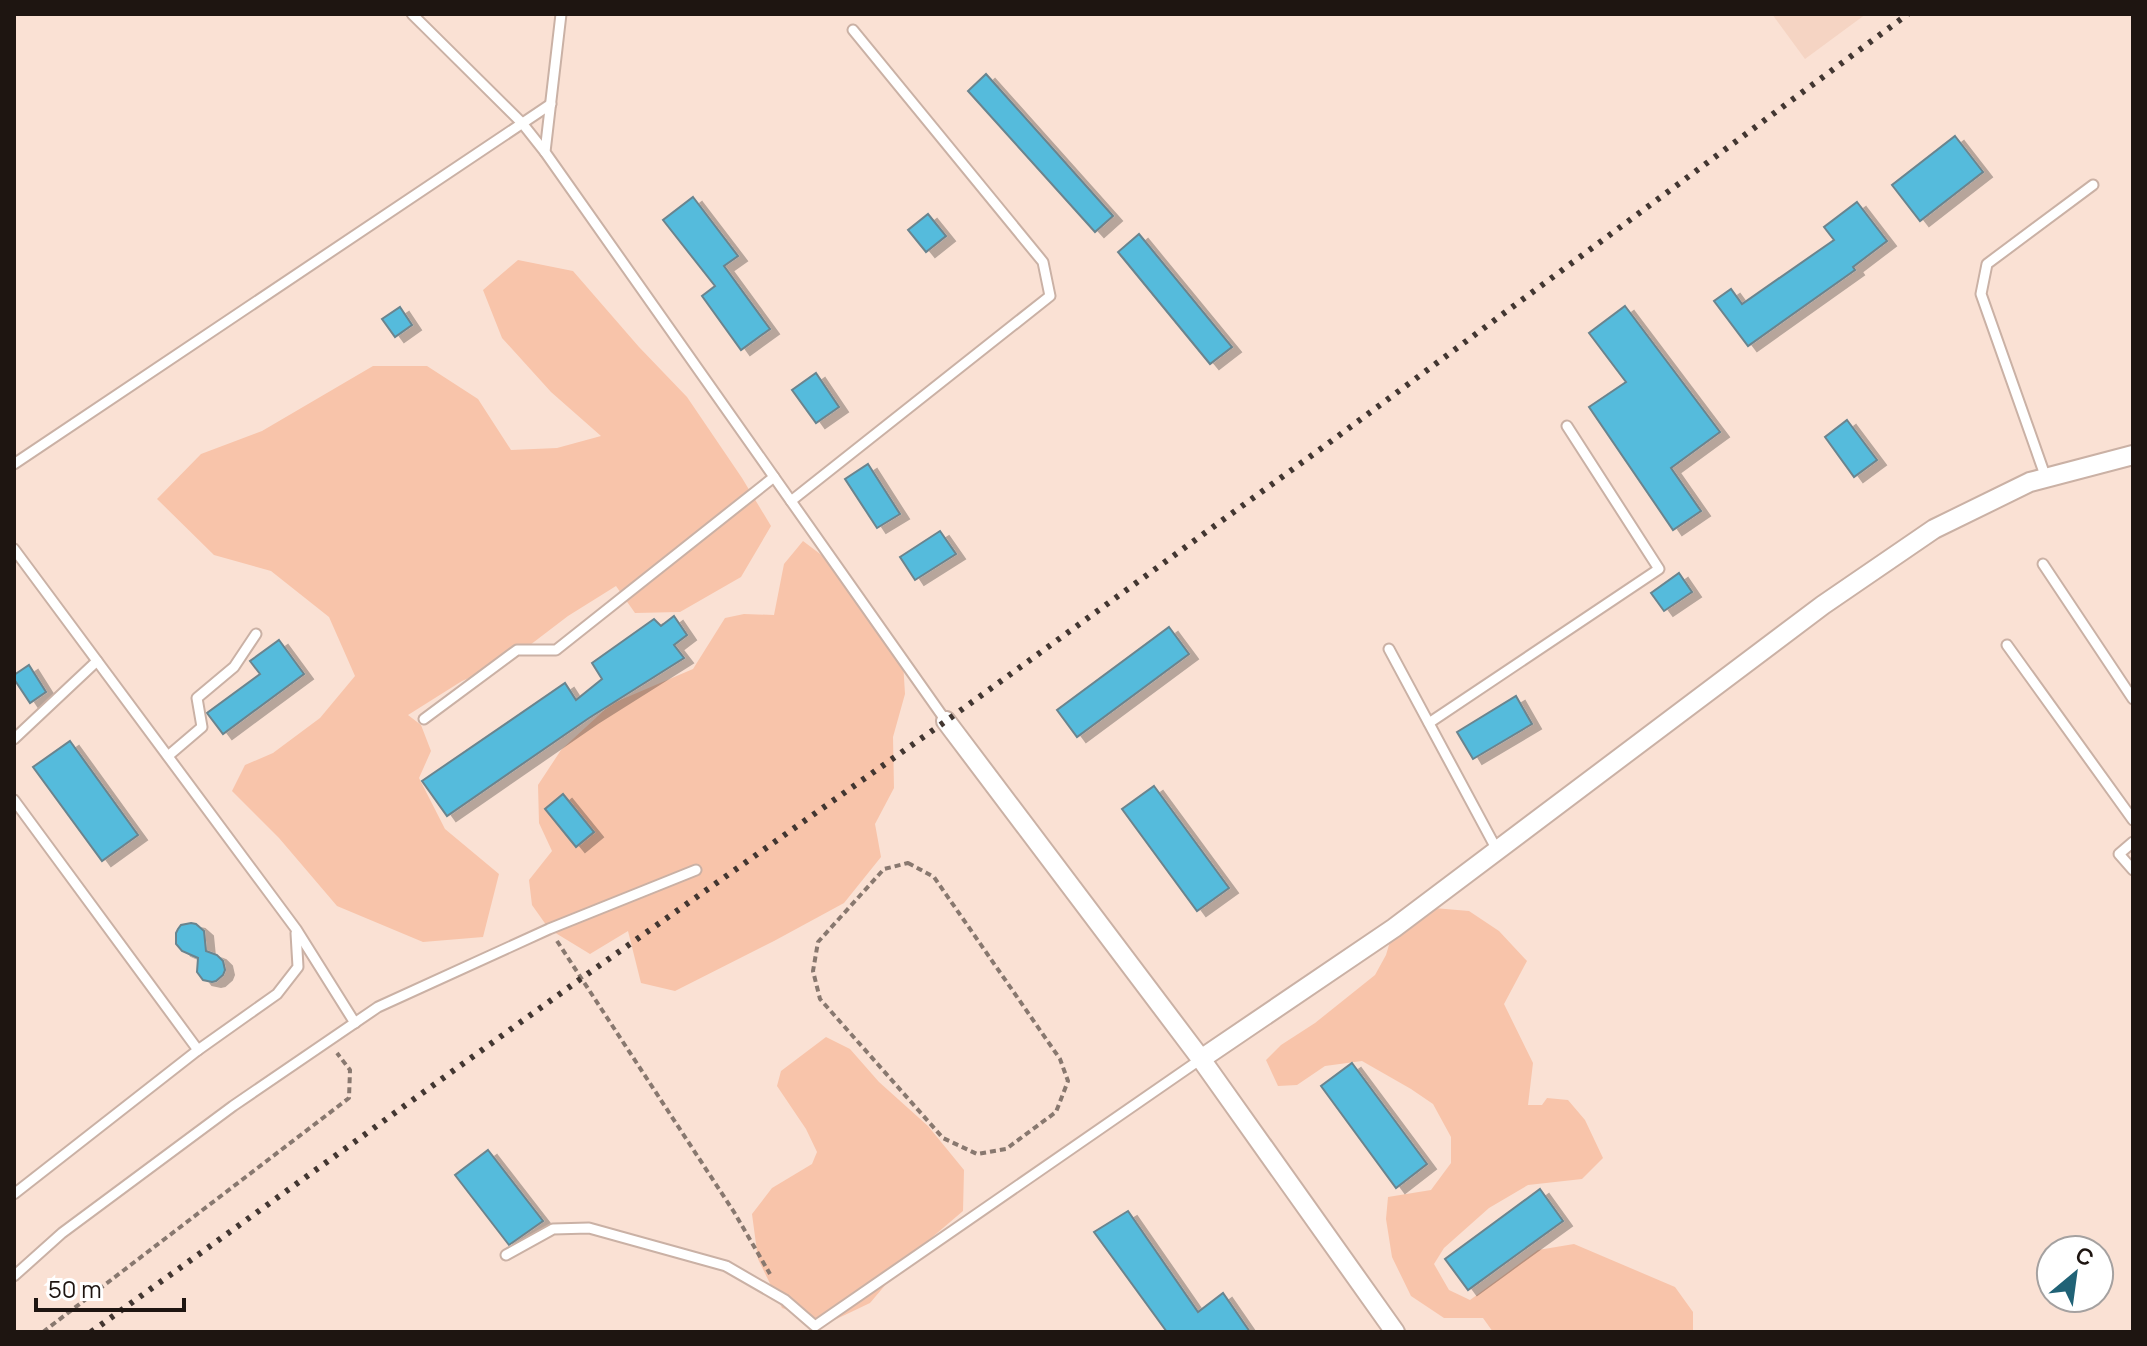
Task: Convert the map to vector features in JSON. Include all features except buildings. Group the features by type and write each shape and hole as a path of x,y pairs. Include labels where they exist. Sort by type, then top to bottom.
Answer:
{"street":[{"path":"1201,1059 1394,928 1823,605 1934,529 2030,482 2133,455"},
{"path":"946,721 1201,1059 1395,1332"}],"lane":[{"path":"412,14 522,123 545,152 946,721"},
{"path":"545,152 561,14"},
{"path":"791,501 1050,296 1043,262 853,30"},
{"path":"14,464 551,104"},
{"path":"2046,478 1981,294 1987,264 2093,185"},
{"path":"1429,723 1659,569 1567,426"},
{"path":"424,719 517,650 556,650 774,477"},
{"path":"14,549 296,929 355,1023"},
{"path":"2043,564 2133,699"},
{"path":"168,756 202,727 197,698 234,667 256,634"},
{"path":"2007,645 2133,820"},
{"path":"1389,649 1497,851"},
{"path":"14,739 97,661"},
{"path":"14,800 198,1050"},
{"path":"2133,842 2119,854 2133,870"},
{"path":"14,1276 74,1224 233,1106 378,1007 549,929 696,870"},
{"path":"14,1194 198,1050 277,994 298,967 296,929"},
{"path":"506,1255 553,1229 589,1228 726,1266 785,1300 811,1329 1201,1059"}],"path":[{"path":"908,863 934,877 1060,1059 1068,1081 1056,1112 1006,1149 977,1154 943,1138 820,999 813,971 818,942 884,869 908,863"},
{"path":"549,929 734,1212 785,1300"},
{"path":"43,1332 349,1098 350,1070 328,1041"}],"shaded area":[{"path":"1772,14 1866,14 1805,59"},
{"path":"518,260 573,271 687,397 771,526 741,577 680,612 635,613 616,586 568,616 509,661 462,681 408,715 421,725 431,751 419,778 445,829 499,874 483,937 423,942 337,906 279,838 232,791 245,765 273,753 320,718 355,676 329,617 271,571 214,555 157,499 201,454 262,431 373,366 427,366 478,399 511,450 557,448 601,436 551,392 502,338 483,290"},
{"path":"803,541 836,566 903,661 905,694 893,737 894,788 875,824 881,857 844,903 774,941 675,991 641,983 628,931 590,954 549,929 532,905 529,880 552,851 539,823 538,785 561,750 611,704 693,669 725,618 744,614 774,615 784,564"},
{"path":"1422,907 1469,911 1499,931 1527,961 1504,1004 1533,1063 1528,1105 1542,1105 1547,1098 1568,1100 1585,1120 1603,1158 1582,1179 1528,1185 1489,1208 1444,1248 1434,1264 1449,1290 1470,1300 1538,1250 1574,1244 1675,1287 1693,1312 1693,1332 1493,1332 1483,1318 1444,1318 1411,1296 1392,1257 1386,1219 1388,1197 1431,1190 1451,1163 1451,1137 1433,1104 1362,1061 1325,1066 1297,1085 1278,1086 1266,1060 1281,1045 1315,1023 1375,975 1386,955 1394,928"},
{"path":"826,1037 850,1049 879,1082 928,1126 964,1170 963,1211 909,1257 870,1303 828,1323 782,1308 758,1259 752,1214 772,1188 812,1164 817,1152 806,1129 777,1086 781,1071"}],"railway":[{"path":"91,1332 586,975 946,721 1326,445 1908,14"}]}
